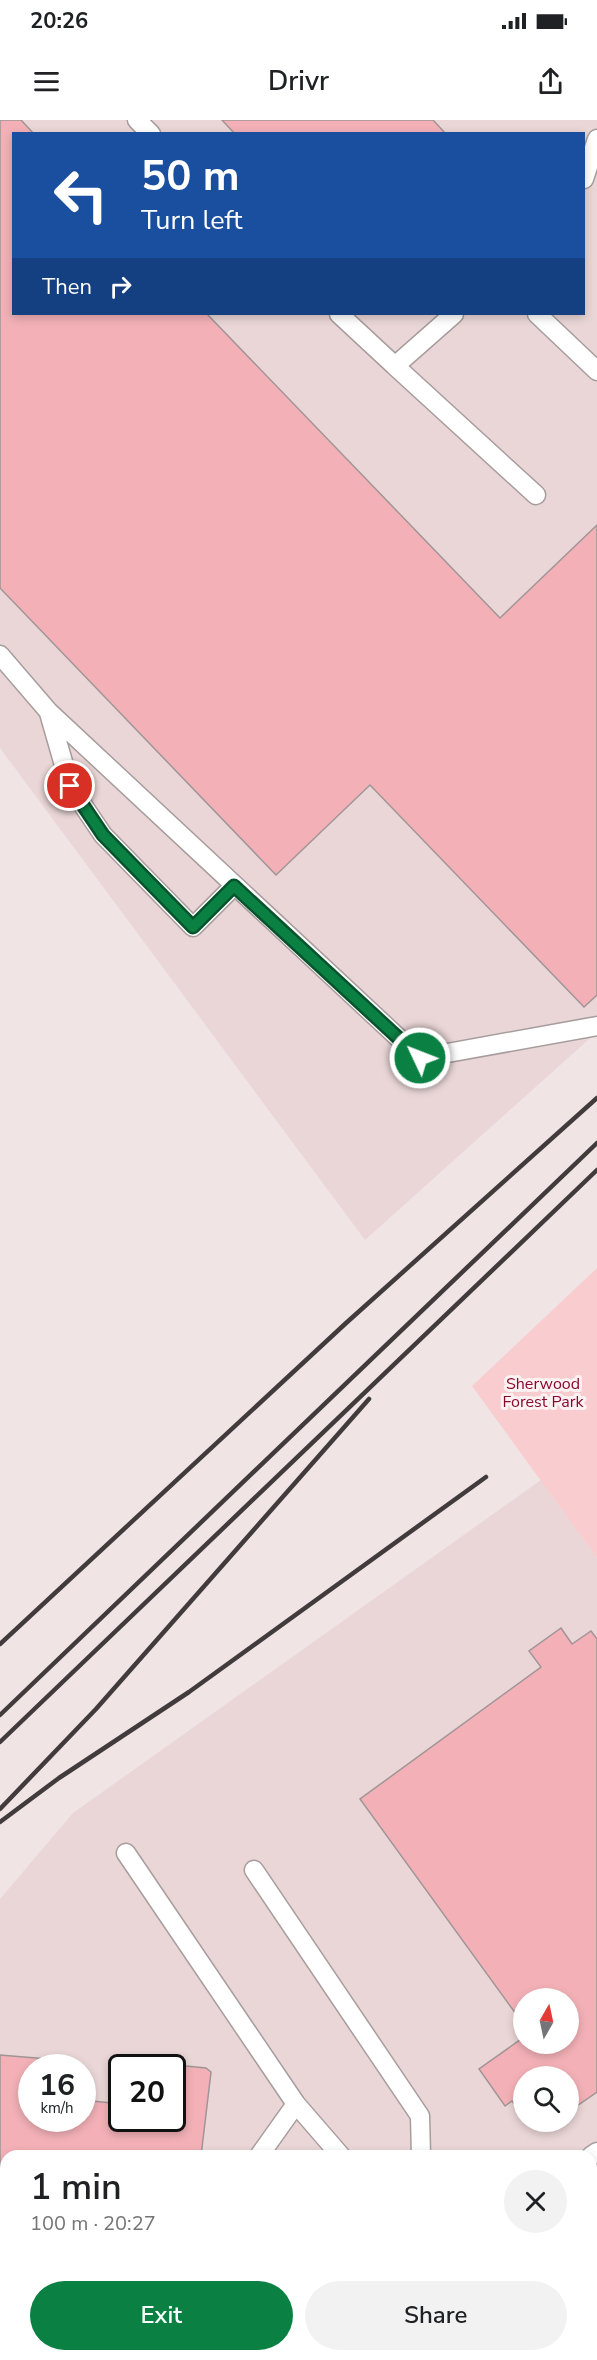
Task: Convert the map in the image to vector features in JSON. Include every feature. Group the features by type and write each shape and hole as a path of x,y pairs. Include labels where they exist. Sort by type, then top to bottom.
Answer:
{"lane":[{"path":"137,120 149,132"},
{"path":"585,176 597,140"},
{"path":"340,315 536,495"},
{"path":"395,366 453,315"},
{"path":"538,315 597,371"},
{"path":"0,655 49,712 420,1058 597,1026"},
{"path":"49,712 70,786 103,835 193,927 234,886"},
{"path":"126,1853 296,2104 336,2150"},
{"path":"254,1870 420,2116 421,2150"},
{"path":"263,2150 296,2104"}],"shaded area":[{"path":"0,120 597,120 597,1032 365,1240 0,748"},
{"path":"541,1480 597,1558 597,2150 0,2150 0,1899 73,1813"}],"green space":[{"name":"Sherwood Forest Park","path":"597,1268 597,1558 472,1386"}],"building":[{"path":"0,120 21,120 32,132 12,132 12,315 208,315 500,618 597,525 597,995 584,1007 370,785 276,875 0,588"},
{"path":"222,120 433,120 444,132 233,132"},
{"path":"561,1628 572,1644 591,1631 597,1639 597,2092 579,2104 579,2066 513,2066 513,2102 505,2106 479,2069 513,2045 513,2054 579,2054 579,1988 513,1988 513,2010 360,1799 541,1667 529,1651"},
{"path":"0,2055 18,2056 18,2132 96,2132 96,2101 108,2103 108,2132 186,2132 186,2066 206,2068 211,2072 202,2150 0,2150"}],"railway":[{"path":"0,1644 345,1324 597,1098"},
{"path":"0,1715 597,1143"},
{"path":"0,1742 597,1170"},
{"path":"0,1809 96,1709 369,1399"},
{"path":"0,1822 59,1778 189,1692 486,1477"}],"route":[{"path":"70,786 103,835 193,927 234,886 420,1058"}]}
